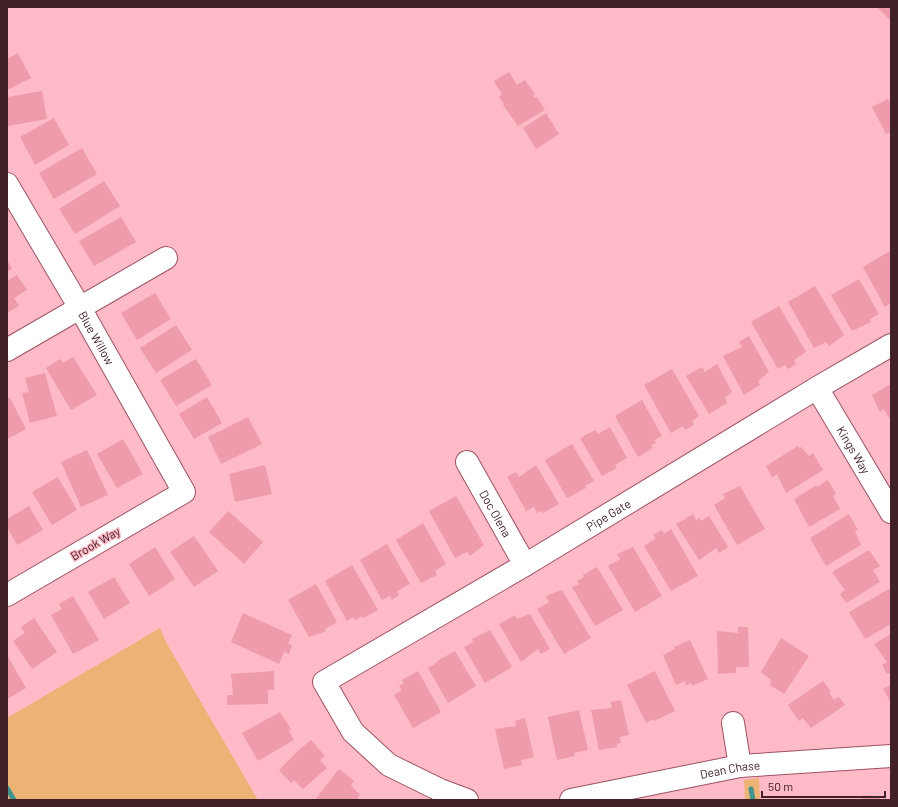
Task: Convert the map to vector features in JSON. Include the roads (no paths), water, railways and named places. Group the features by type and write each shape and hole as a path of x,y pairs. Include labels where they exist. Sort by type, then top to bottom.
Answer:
{"street":[{"name":"Blue Willow","path":"7,184 80,308 184,492"},
{"path":"7,350 166,258"},
{"name":"Pipe Gate","path":"467,800 440,790 388,765 353,732 324,682 525,565 816,388 891,345"},
{"name":"Kings Way","path":"816,388 891,512"},
{"name":"Doc Olena","path":"467,462 525,565"},
{"name":"Brook Way","path":"7,594 184,492"},
{"path":"733,723 740,766"},
{"name":"Dean Chase","path":"571,800 740,766 891,756"}],"waterway":[{"path":"7,788 14,800"},
{"path":"751,789 753,800"}]}
